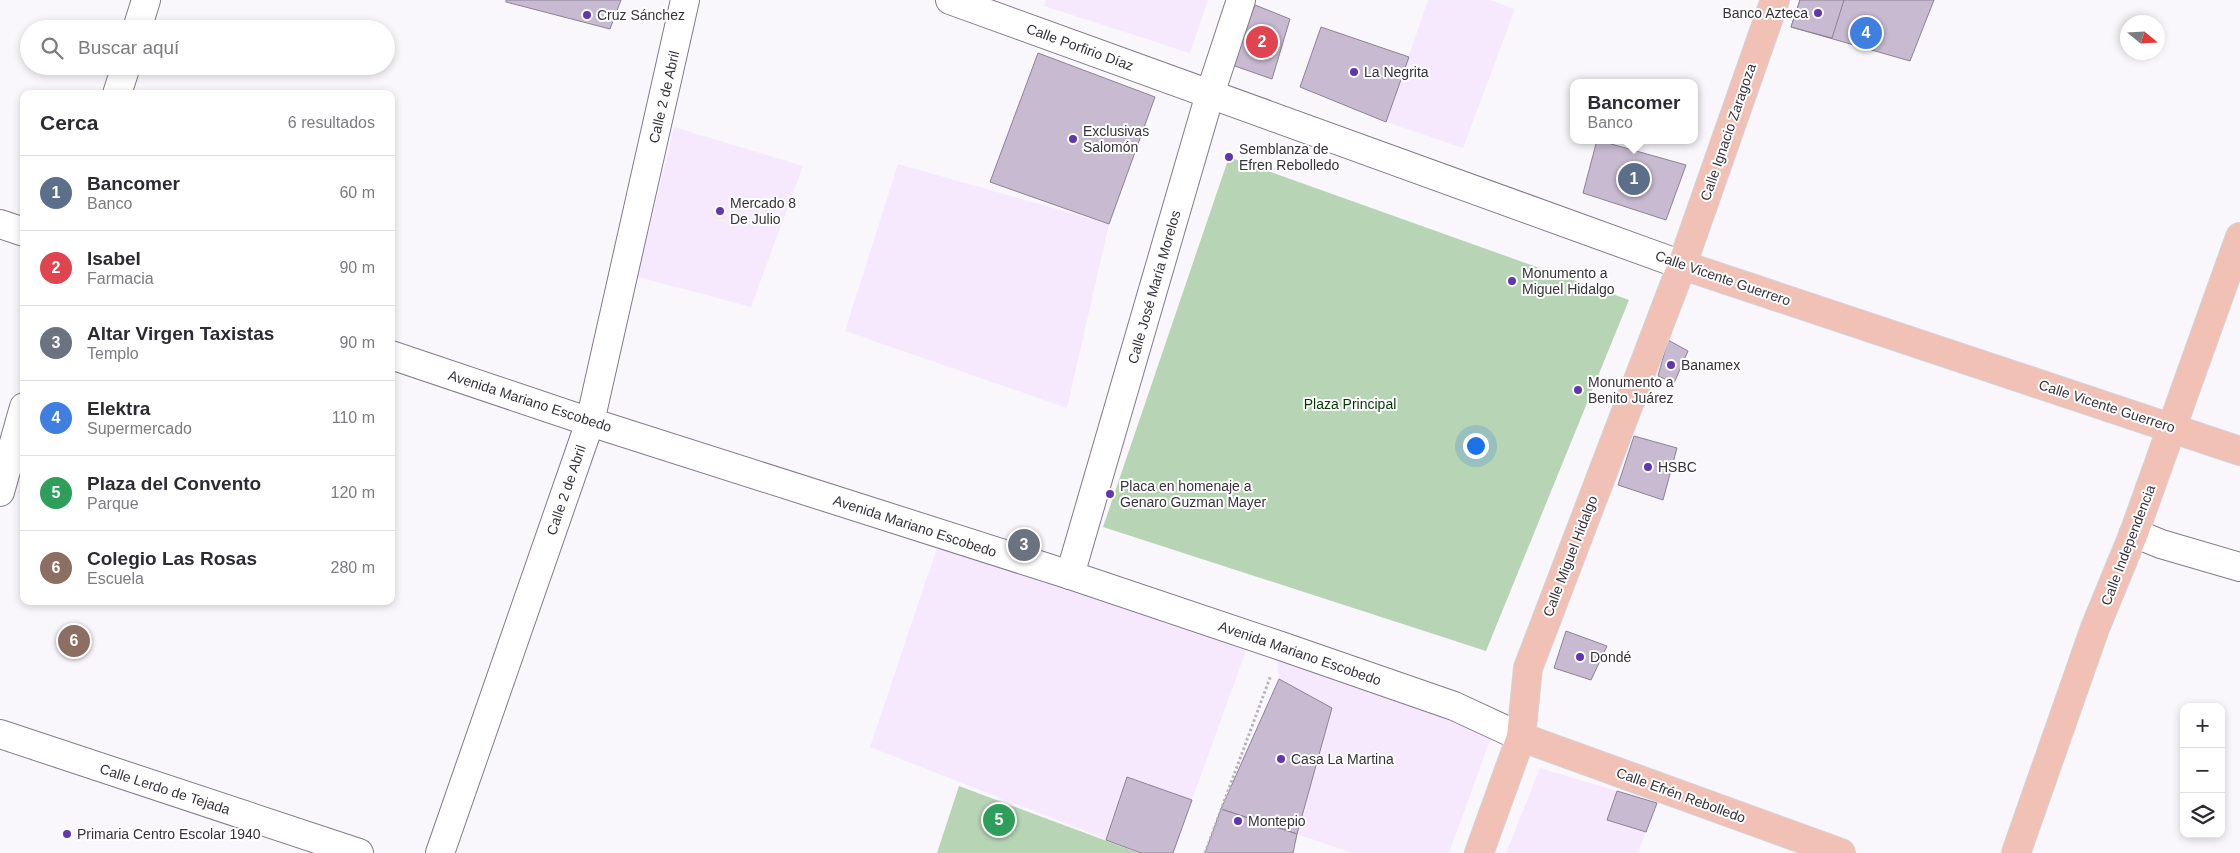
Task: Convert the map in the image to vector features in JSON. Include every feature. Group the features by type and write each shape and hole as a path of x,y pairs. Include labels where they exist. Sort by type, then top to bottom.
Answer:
{"main road":[{"name":"Calle Ignacio Zaragoza","path":"1682,265 1775,0"},
{"name":"Calle Independencia","path":"2016,853 2095,628 2134,533 2240,237"},
{"name":"Calle Vicente Guerrero","path":"1682,265 2240,452"},
{"name":"Calle Miguel Hidalgo","path":"1479,853 1521,737 1528,668 1682,265"},
{"name":"Calle Efrén Rebolledo","path":"1521,737 1841,853"}],"street":[{"path":"140,20 146,0"},
{"name":"Calle 2 de Abril","path":"440,853 590,422 685,0"},
{"name":"Calle Porfirio Díaz","path":"950,0 1210,94"},
{"name":"Calle José María Morelos","path":"1070,575 1210,94 1241,0"},
{"path":"118,90 123,75"},
{"name":"Calle Vicente Guerrero","path":"1210,94 1682,265"},
{"path":"0,224 20,231"},
{"name":"Avenida Mariano Escobedo","path":"395,356 590,422 1070,575 1281,646 1454,706 1521,737"},
{"path":"0,492 20,421"},
{"path":"2134,533 2161,544 2240,567"},
{"name":"Calle Lerdo de Tejada","path":"0,734 359,853"}],"path":[{"path":"1205,853 1281,646"}],"shaded area":[{"path":"1046,0 1208,0 1190,53 1044,6"},
{"path":"1428,0 1490,0 1515,9 1463,148 1386,122"},
{"name":"Mercado 8 De Julio","path":"674,127 803,166 751,307 631,275 643,255"},
{"path":"898,164 1109,224 1067,408 845,331"},
{"path":"937,548 1248,645 1173,853 1141,853 870,747"},
{"path":"1277,659 1492,735 1449,853 1352,853 1297,834 1332,709 1279,679"},
{"path":"1540,768 1657,803 1638,853 1506,853"}],"green space":[{"name":"Plaza Principal","path":"1229,157 1629,300 1486,651 1103,527"},
{"path":"959,786 1139,853 937,853"}],"building":[{"name":"Cruz Sánchez","path":"506,0 621,0 610,29 506,2"},
{"path":"1800,0 1934,0 1910,61 1791,27"},
{"name":"Banco Azteca","path":"1800,0 1844,0 1832,38 1791,27"},
{"path":"1255,5 1290,19 1272,79 1232,65"},
{"name":"La Negrita","path":"1321,27 1409,57 1386,122 1300,87"},
{"name":"Exclusivas Salomón","path":"1038,53 1155,97 1109,224 990,182"},
{"path":"1596,144 1611,144 1686,165 1666,220 1583,193"},
{"name":"Banamex","path":"1668,340 1688,351 1674,383 1658,376"},
{"name":"HSBC","path":"1634,436 1677,448 1663,500 1618,485"},
{"name":"Dondé","path":"1566,631 1607,646 1591,680 1554,668"},
{"name":"Casa La Martina","path":"1279,679 1332,708 1297,834 1221,809"},
{"path":"1127,777 1192,800 1173,853 1141,853 1106,840"},
{"path":"1617,791 1657,803 1646,832 1607,820"},
{"name":"Montepio","path":"1221,809 1297,834 1293,853 1205,853"}],"place":[{"name":"Banco Azteca","path":"1818,13"},
{"name":"Cruz Sánchez","path":"587,15"},
{"name":"Elektra","path":"1866,33"},
{"name":"Isabel","path":"1262,42"},
{"name":"La Negrita","path":"1354,72"},
{"name":"Exclusivas Salomón","path":"1073,139"},
{"name":"Semblanza de Efren Rebolledo","path":"1229,157"},
{"name":"Bancomer","path":"1634,179"},
{"name":"Mercado 8 De Julio","path":"720,211"},
{"name":"Monumento a Miguel Hidalgo","path":"1512,281"},
{"name":"Banamex","path":"1671,365"},
{"name":"Monumento a Benito Juárez","path":"1578,390"},
{"name":"HSBC","path":"1648,467"},
{"name":"Placa en homenaje a Genaro Guzman Mayer","path":"1110,494"},
{"name":"Altar Virgen Taxistas","path":"1024,545"},
{"name":"Colegio Las Rosas","path":"74,641"},
{"name":"Dondé","path":"1580,657"},
{"name":"Casa La Martina","path":"1281,759"},
{"name":"Plaza del Convento","path":"999,820"},
{"name":"Montepio","path":"1238,821"},
{"name":"Primaria Centro Escolar 1940","path":"67,834"}]}
